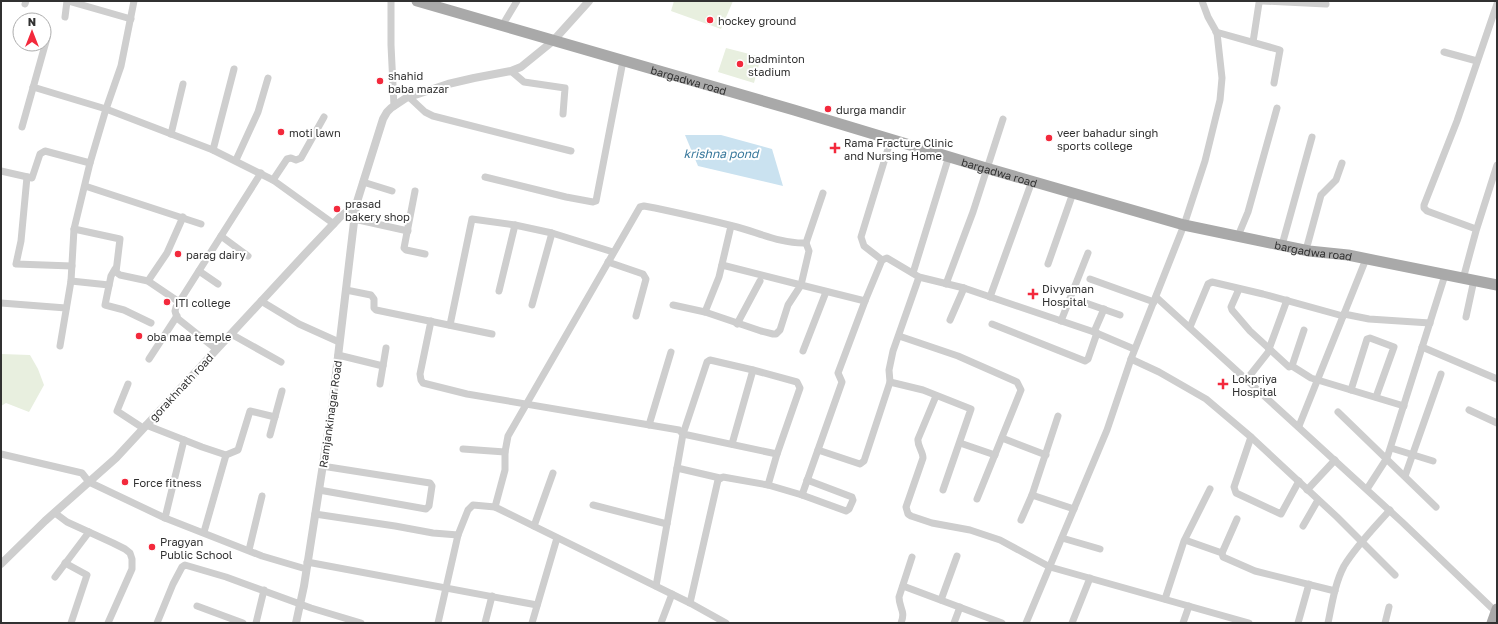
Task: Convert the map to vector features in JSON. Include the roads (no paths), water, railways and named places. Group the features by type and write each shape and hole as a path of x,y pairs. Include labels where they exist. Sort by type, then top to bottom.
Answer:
{"main road":[{"name":"bargadwa road","path":"417,1 623,60 986,168 1184,224 1306,250 1366,259 1497,285"},
{"path":"1492,623 1497,611"}],"street":[{"path":"65,17 68,1 131,19"},
{"path":"60,346 71,281 74,229 90,162 121,66 134,1"},
{"path":"391,1 391,45 394,106 414,102 474,78 517,76 526,83 565,88 562,114"},
{"path":"502,26 517,1"},
{"path":"517,76 522,66 553,40 589,1"},
{"path":"1026,623 1107,430 1134,349 1155,300 1184,224 1205,161 1220,100 1222,78 1220,48 1216,32 1202,1"},
{"path":"1254,42 1259,3 1262,1 1326,4"},
{"path":"1476,229 1427,211 1424,205 1457,121 1497,3 1490,1"},
{"path":"1216,32 1280,50 1274,83"},
{"path":"22,127 43,52"},
{"path":"1444,52 1477,61"},
{"path":"485,177 566,197 593,202 596,201 623,60"},
{"path":"213,150 234,69"},
{"path":"236,160 258,112 268,78"},
{"path":"171,134 183,84"},
{"path":"33,86 106,109 236,160 273,180 334,224"},
{"path":"414,102 425,112 433,116 571,151"},
{"name":"Ramjankinagar Road","path":"296,623 307,566 332,407 356,205 383,119 387,112 394,106"},
{"path":"1238,236 1248,212 1277,108"},
{"path":"273,180 287,159 291,158 296,160 301,158 324,117"},
{"path":"946,284 974,212 986,168 1003,119"},
{"path":"1282,245 1312,136"},
{"path":"882,260 864,246 861,237 891,139"},
{"path":"1,171 32,178 34,176 40,154 44,151 90,162"},
{"path":"818,450 860,464 863,463 890,382 889,370 893,351 899,336 949,156"},
{"path":"1306,250 1321,195 1336,180 1342,163"},
{"path":"1466,317 1468,280 1476,229 1497,165"},
{"path":"216,349 177,316 175,311 179,302 261,173"},
{"path":"27,178 21,241 16,264 72,266"},
{"path":"990,297 1032,181"},
{"path":"363,182 392,191"},
{"path":"85,186 201,224"},
{"path":"415,191 405,249 425,254"},
{"path":"673,305 705,312 737,324 776,334 780,330 788,305 801,285 809,251 806,243 823,193"},
{"path":"1048,264 1073,193"},
{"name":"gorakhnath road","path":"1,564 88,482 116,458 334,224 356,205"},
{"path":"495,507 505,470 505,452 508,436 640,207 644,206 731,226 782,240 806,243"},
{"path":"148,282 167,254 183,217"},
{"path":"354,219 408,231"},
{"path":"450,325 472,219 552,232 613,252"},
{"path":"499,291 515,225"},
{"path":"705,312 719,277 731,226"},
{"path":"74,229 120,238 115,269 111,274 105,305 124,310 151,323"},
{"path":"532,305 552,232"},
{"path":"221,236 248,256"},
{"path":"1061,321 1088,254"},
{"path":"882,260 887,258 916,275 964,288 1096,333 1134,349"},
{"path":"1299,426 1366,259"},
{"path":"802,495 842,382 838,373 882,260"},
{"path":"608,262 645,276 646,279 636,316"},
{"path":"722,265 865,301"},
{"path":"115,269 120,275 148,282 179,302"},
{"path":"199,271 218,284"},
{"path":"1367,489 1387,458 1391,448 1445,275"},
{"path":"1090,279 1155,300 1190,328 1299,426 1497,611"},
{"path":"71,281 108,285"},
{"path":"737,324 760,281"},
{"path":"1190,328 1209,283 1239,288 1343,315 1369,319 1430,323"},
{"path":"950,320 964,288"},
{"path":"1239,288 1231,307 1232,310 1250,331 1290,367 1292,366 1311,378 1404,406"},
{"path":"346,290 371,295 374,299 374,308 376,310 492,334"},
{"path":"803,351 826,292"},
{"path":"1247,379 1269,349 1286,300"},
{"path":"261,301 300,324 339,342"},
{"path":"1084,302 1120,315"},
{"path":"3,305 66,308"},
{"path":"992,324 1085,361 1088,359 1104,309"},
{"path":"149,359 177,316"},
{"path":"431,321 420,374 423,383 467,394 679,430 683,434 777,454"},
{"path":"1292,366 1304,330"},
{"path":"230,334 281,362"},
{"path":"899,336 958,356 1017,382 1021,390 977,499"},
{"path":"1351,390 1367,339 1370,338 1394,347 1376,397"},
{"path":"1422,347 1497,379"},
{"path":"380,384 386,348"},
{"path":"649,424 671,352"},
{"path":"338,355 383,366"},
{"path":"1131,359 1159,372 1201,395 1251,437 1299,481 1395,575"},
{"path":"656,586 683,434 707,362 709,361 753,370 797,382 799,384 800,388 768,485"},
{"path":"732,444 753,370"},
{"path":"1405,476 1414,455 1441,374"},
{"path":"890,382 923,390 971,409 943,490"},
{"path":"128,384 117,411 144,427 226,455 238,450 250,412 275,417"},
{"path":"270,435 282,391"},
{"path":"936,396 917,442 923,452 923,458 906,507 908,514 932,524 970,530 1000,540 1050,567 1249,623"},
{"path":"1469,410 1497,423"},
{"path":"1338,412 1436,507"},
{"path":"1021,520 1032,495 1058,416"},
{"path":"1251,437 1234,488 1236,493 1280,514 1299,481"},
{"path":"1002,438 1046,455"},
{"path":"165,518 184,440"},
{"path":"960,443 994,455"},
{"path":"1391,448 1433,462"},
{"path":"463,449 505,452"},
{"path":"1,454 82,472 88,482 165,518 262,556 307,566 447,587 537,604"},
{"path":"204,532 226,455"},
{"path":"1307,490 1335,460"},
{"path":"319,490 426,508 429,506 432,486 430,483 322,466"},
{"path":"677,468 720,478 723,477 768,485 802,495 846,511 850,509 853,500 852,496 807,480"},
{"path":"534,526 553,474"},
{"path":"690,603 718,480 720,478"},
{"path":"1165,599 1185,540 1210,489"},
{"path":"1032,495 1074,509"},
{"path":"249,550 262,496"},
{"path":"1303,526 1318,500"},
{"path":"438,623 458,535 470,507 473,505 495,507 690,603 726,623"},
{"path":"593,505 667,524"},
{"path":"1328,623 1335,591 1344,567 1362,542 1390,510"},
{"path":"55,513 67,522 125,549 130,553 132,559 132,570 130,577 108,623"},
{"path":"315,514 434,533 458,535"},
{"path":"1237,519 1222,553 1223,558 1242,566 1335,591"},
{"path":"55,577 89,532"},
{"path":"532,623 557,538"},
{"path":"1062,538 1100,549"},
{"path":"1185,540 1222,553"},
{"path":"902,623 904,614 899,600 912,556"},
{"path":"941,600 957,556"},
{"path":"66,564 87,575 71,623"},
{"path":"157,623 173,584 182,567 185,565 264,590 311,608 361,623"},
{"path":"1072,623 1090,578"},
{"path":"1298,623 1309,584"},
{"path":"903,586 1002,623"},
{"path":"256,623 264,590"},
{"path":"661,623 672,594"},
{"path":"485,623 492,596"},
{"path":"197,606 243,623"},
{"path":"1183,623 1189,606"},
{"path":"1385,623 1389,606"},
{"path":"954,623 960,607"}],"water":[{"name":"krishna pond","path":"685,135 721,135 772,149 783,186 698,166"}],"place":[{"name":"hockey ground","path":"710,20"},
{"name":"badminton stadium","path":"740,64"},
{"name":"shahid baba mazar","path":"380,81"},
{"name":"durga mandir","path":"828,109"},
{"name":"moti lawn","path":"281,132"},
{"name":"veer bahadur singh sports college","path":"1049,138"},
{"name":"Rama Fracture Clinic and Nursing Home","path":"835,148"},
{"name":"prasad bakery shop","path":"337,209"},
{"name":"parag dairy","path":"178,254"},
{"name":"Divyaman Hospital","path":"1033,294"},
{"name":"ITI college","path":"167,302"},
{"name":"oba maa temple","path":"139,336"},
{"name":"Lokpriya Hospital","path":"1223,384"},
{"name":"Force fitness","path":"125,482"},
{"name":"Pragyan Public School","path":"152,547"}]}
